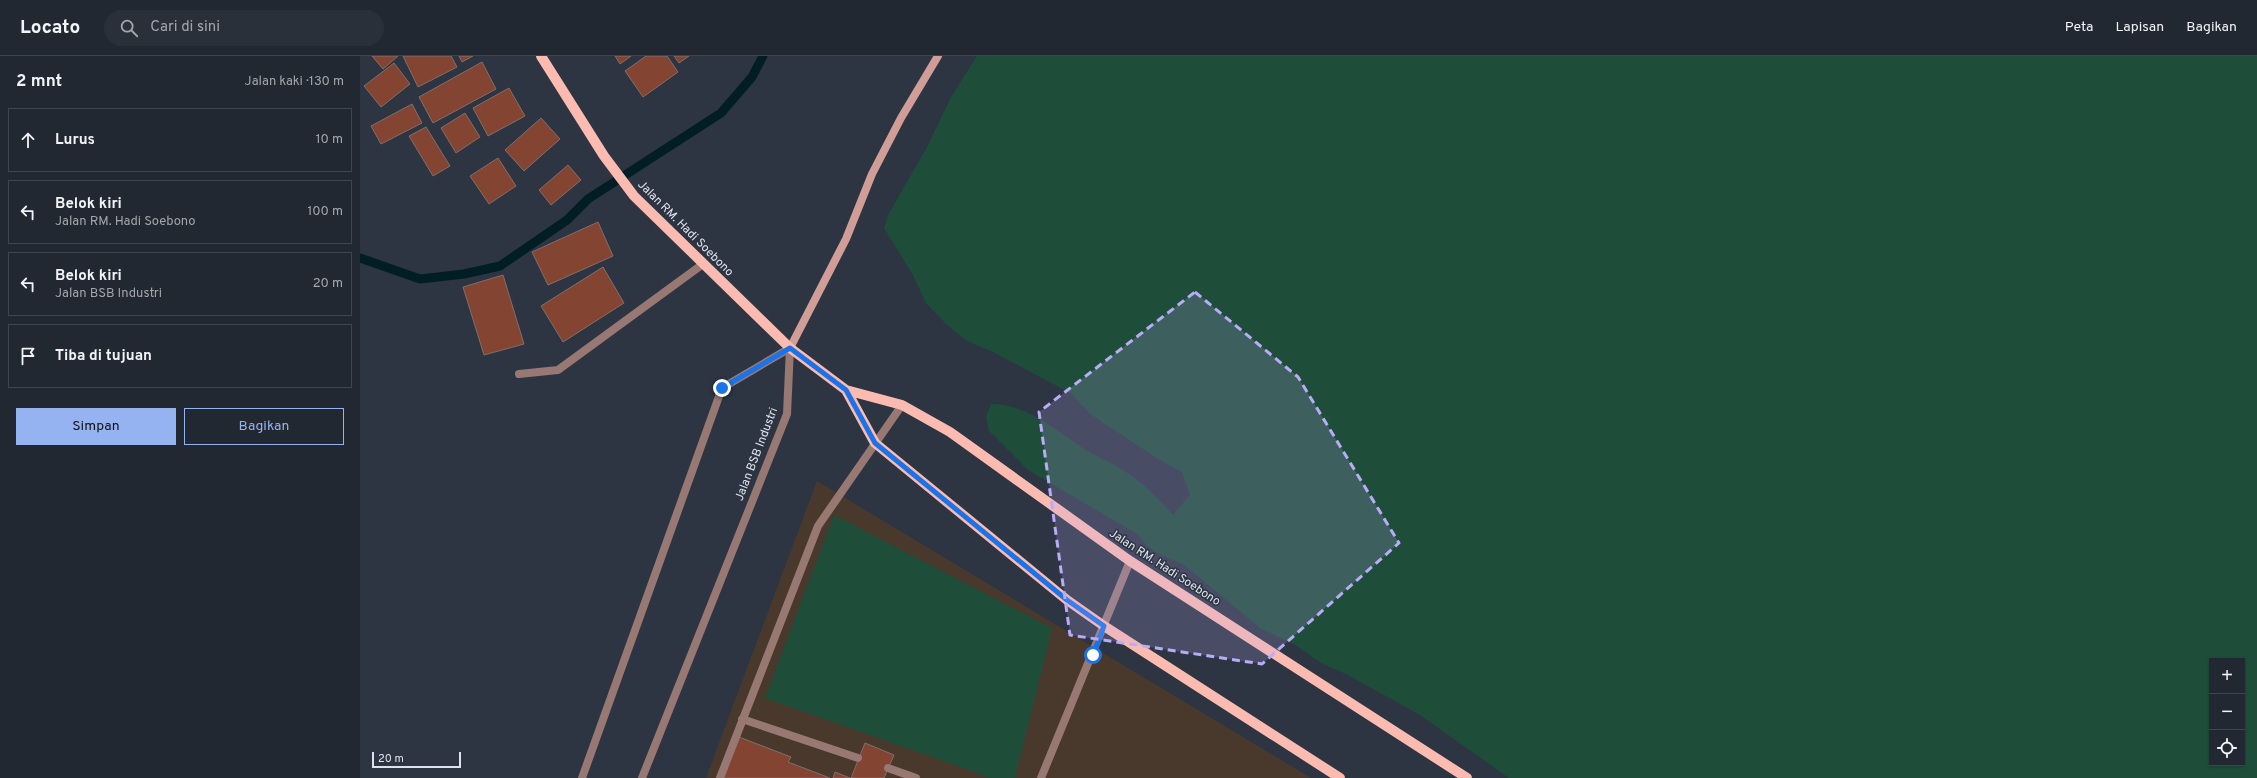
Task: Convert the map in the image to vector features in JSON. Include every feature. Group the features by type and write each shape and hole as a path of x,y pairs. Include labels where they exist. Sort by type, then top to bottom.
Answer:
{"main road":[{"name":"Jalan RM. Hadi Soebono","path":"541,56 604,156 634,196 790,348 846,390 902,405 950,432 1130,561 1467,778"},
{"path":"790,348 846,239 872,174 901,118 938,56"},
{"name":"Jalan RM. Hadi Soebono","path":"846,390 875,443 1067,600 1104,626 1340,778"}],"street":[{"path":"519,374 558,370 703,264"},
{"path":"582,778 722,388 790,348"},
{"name":"Jalan BSB Industri","path":"642,778 787,414 790,348"},
{"path":"720,778 818,526 902,405"},
{"path":"1040,778 1130,561"},
{"path":"742,719 858,758"},
{"path":"888,768 916,778"}],"highlighted area":[{"path":"1195,292 1298,377 1399,543 1262,664 1070,635 1039,412"}],"shaded area":[{"path":"817,481 1311,778 706,778"}],"green space":[{"path":"977,56 2257,56 2257,778 1509,778 1420,715 1346,674 1321,663 1297,646 1260,628 1184,565 1157,553 1147,546 1137,534 1028,470 989,431 986,417 991,404 1016,408 1040,419 1083,448 1115,465 1139,481 1173,515 1190,495 1182,472 1158,459 1090,414 1072,394 993,352 967,341 945,323 926,303 913,275 884,228 888,215 926,149 951,97"},
{"path":"834,515 1052,628 1015,778 991,778 765,698"}],"building":[{"path":"372,56 398,56 383,69"},
{"path":"403,56 451,56 457,67 418,87"},
{"path":"459,56 473,56 462,62"},
{"path":"615,56 631,56 620,64"},
{"path":"646,56 667,56 678,72 643,97 625,71"},
{"path":"674,56 689,56 679,63"},
{"path":"482,62 496,89 433,123 419,97"},
{"path":"394,63 410,84 381,107 364,86"},
{"path":"509,88 525,116 488,136 473,108"},
{"path":"412,104 422,123 381,144 371,126"},
{"path":"465,113 480,137 456,153 441,128"},
{"path":"541,118 560,139 524,171 505,150"},
{"path":"426,127 450,166 433,176 409,136"},
{"path":"498,158 516,186 489,204 470,176"},
{"path":"568,165 581,180 551,205 539,190"},
{"path":"598,222 613,256 548,285 532,252"},
{"path":"603,267 624,303 563,342 541,306"},
{"path":"503,275 524,344 484,355 463,287"},
{"path":"739,737 791,757 788,762 830,778 723,778"},
{"path":"865,743 894,755 884,778 851,778"},
{"path":"835,772 850,778 833,778"}],"waterway":[{"path":"360,258 420,279 464,274 500,266 567,220 588,199 721,113 752,77 763,56"}],"route":[{"path":"722,388 790,348 846,390 875,443 1067,600 1104,626 1093,655"}]}
